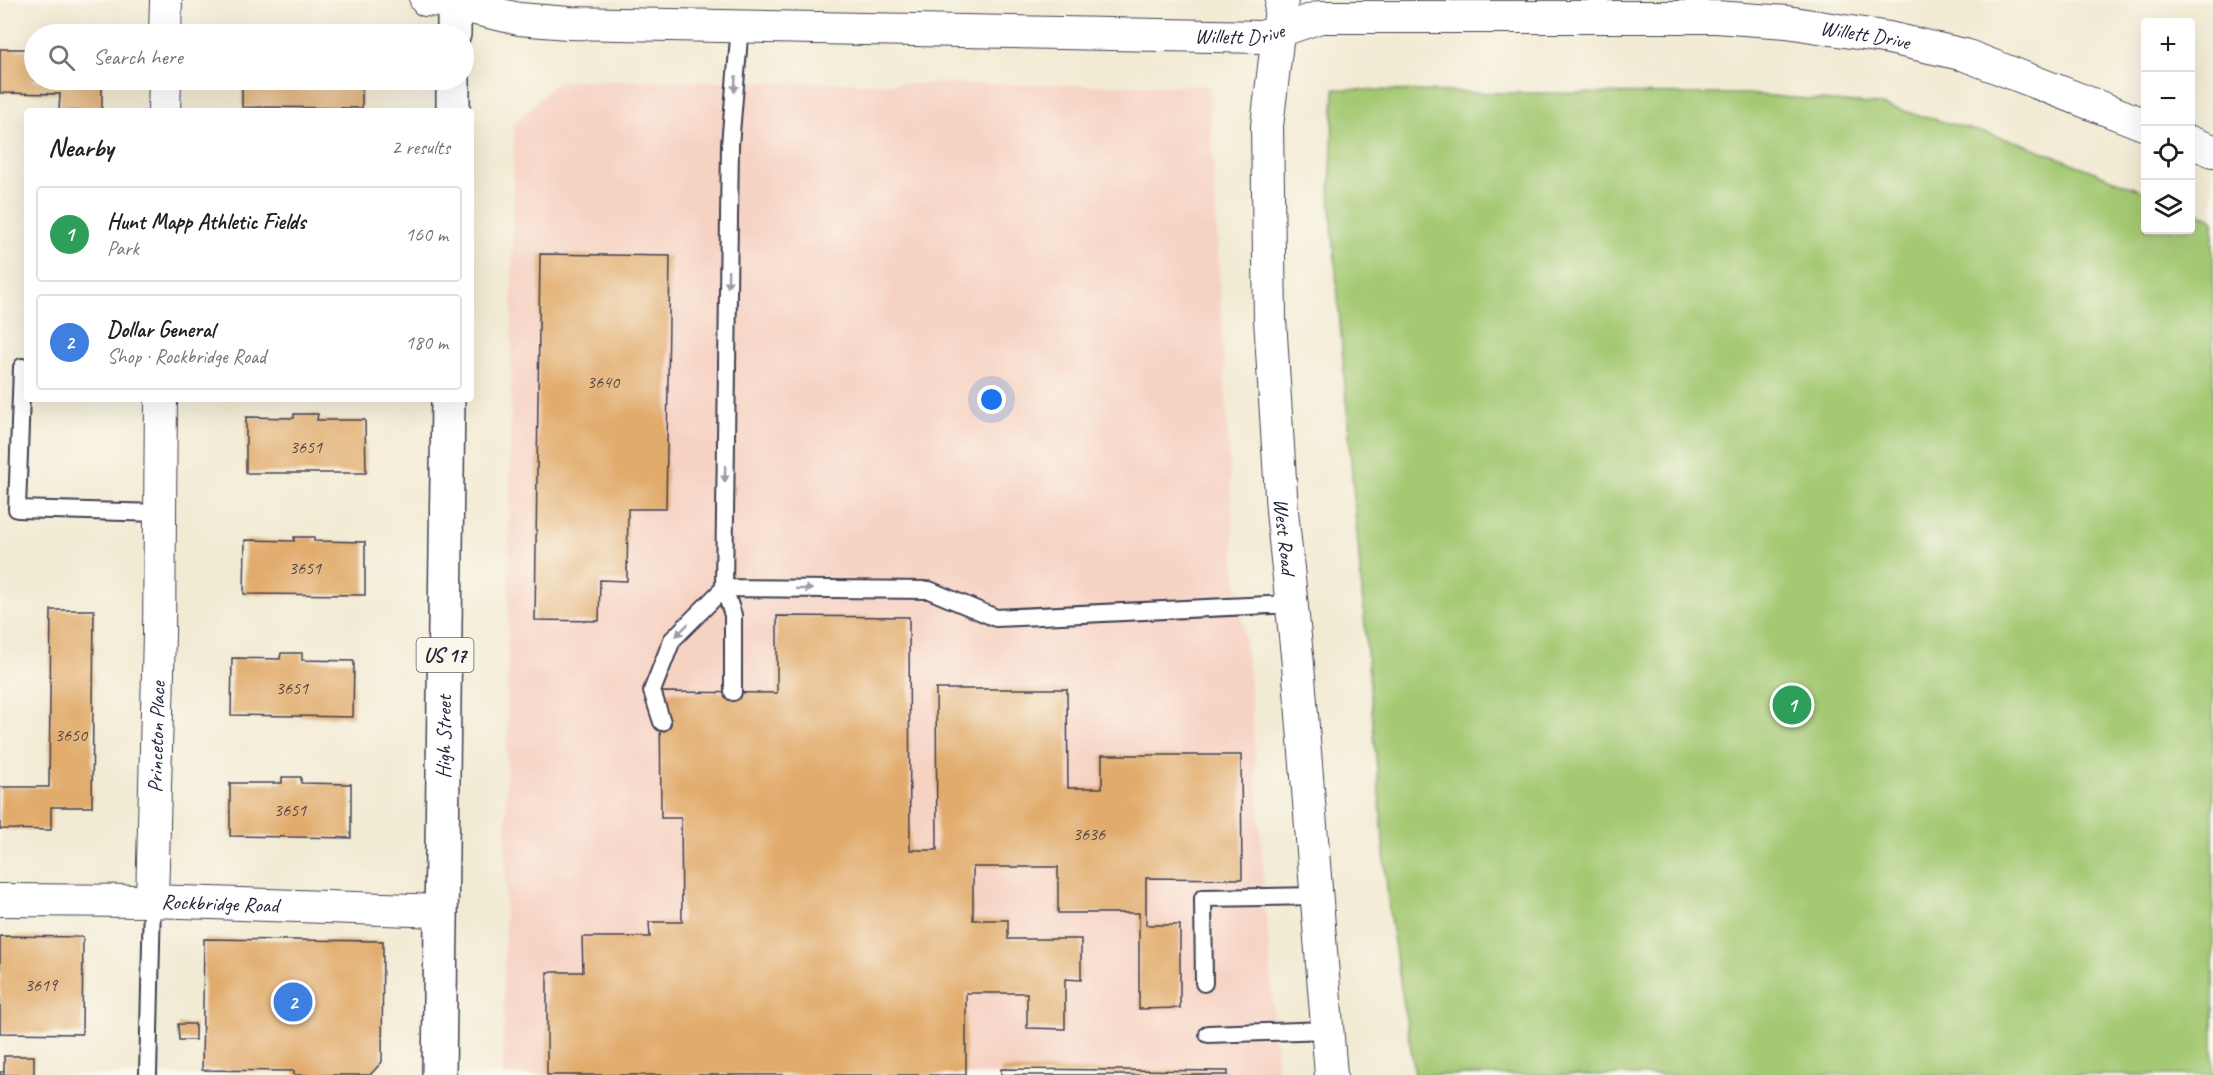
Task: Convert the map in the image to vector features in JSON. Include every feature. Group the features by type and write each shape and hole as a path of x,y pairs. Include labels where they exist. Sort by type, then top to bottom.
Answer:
{"main road":[{"path":"453,90 453,108"},
{"name":"High Street","path":"439,1075 448,402"}],"street":[{"path":"165,24 166,0"},
{"name":"West Road","path":"1282,0 1267,126 1270,319 1282,511 1292,604 1331,1075"},
{"name":"Willett Drive","path":"447,10 568,23 740,13 1250,37 1277,33 1320,17 1716,17 1787,22 1889,38 1965,56 2141,123"},
{"path":"164,108 165,90"},
{"path":"2195,144 2213,151"},
{"name":"Princeton Place","path":"152,901 161,402"},
{"name":"Rockbridge Road","path":"0,900 152,901 441,911"}],"lane":[{"path":"733,692 733,615 724,588 730,145 740,13"},
{"path":"24,367 22,367 17,509 160,513"},
{"path":"662,722 652,691 672,640 724,588 929,590 996,618 1292,604"},
{"path":"1204,983 1203,898 1317,896"},
{"name":"Princeton Place","path":"148,1075 152,901"},
{"path":"1208,1034 1327,1030"}],"shaded area":[{"path":"559,80 1209,86 1235,566 1249,673 1278,1075 503,1075 514,124"}],"green space":[{"path":"1334,89 1494,93 1747,94 1882,105 2021,143 2141,190 2141,234 2195,234 2195,212 2213,219 2213,1075 1415,1075 1389,911 1330,197"}],"building":[{"path":"0,49 24,49 24,90 102,90 102,108 59,108 60,94 0,93"},
{"path":"242,90 362,90 362,108 242,107"},
{"path":"540,254 670,256 666,509 628,509 627,581 600,580 599,621 535,620"},
{"path":"294,414 318,414 317,420 365,420 366,473 246,473 246,417 294,418"},
{"path":"294,537 314,537 314,541 365,542 365,595 244,594 245,540 294,541"},
{"path":"51,610 94,610 92,807 51,807 51,830 0,829 0,787 49,787"},
{"path":"777,616 909,617 910,850 937,850 936,689 1067,689 1068,788 1102,788 1102,755 1241,755 1242,879 1146,878 1146,925 1180,925 1180,1008 1139,1009 1139,913 1058,913 1058,867 973,867 973,920 1008,920 1008,939 1081,939 1081,980 1065,979 1065,1029 1027,1028 1027,993 966,993 966,1075 547,1075 547,972 583,972 582,937 650,937 649,922 682,922 681,818 661,818 660,692 777,693"},
{"path":"281,653 302,653 302,660 354,661 353,717 231,715 232,658 280,659"},
{"path":"282,777 301,777 301,783 351,784 351,838 230,836 230,783 282,783"},
{"path":"0,936 83,937 82,1034 0,1033"},
{"path":"204,939 383,941 382,1062 370,1075 294,1075 294,1071 202,1070"},
{"path":"178,1024 195,1024 195,1040 179,1040"},
{"path":"4,1056 34,1056 34,1075 0,1075 0,1072 4,1072"},
{"path":"1001,1069 1228,1071 1228,1075 1001,1075"}],"place":[{"name":"Hunt Mapp Athletic Fields","path":"1792,705"},
{"name":"Dollar General","path":"293,1002"}]}
